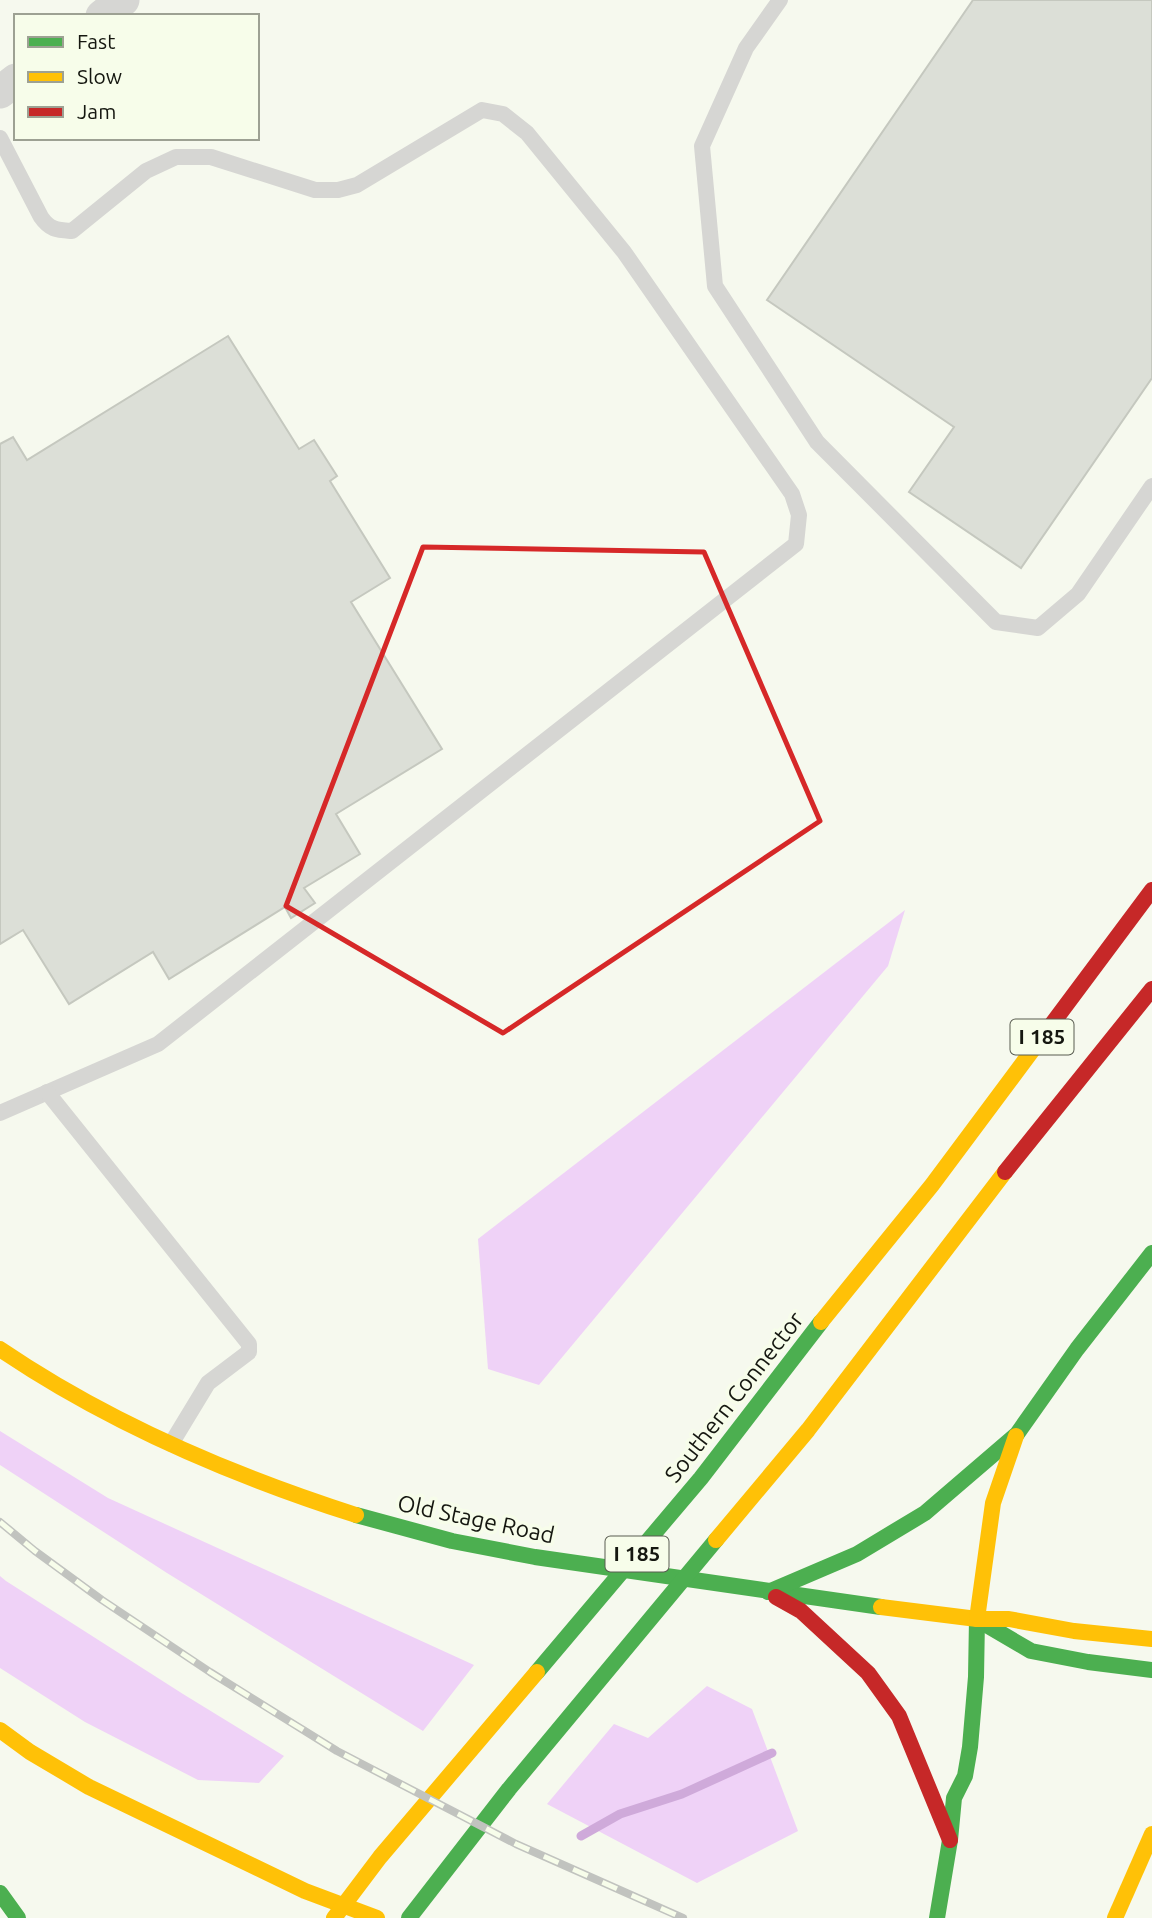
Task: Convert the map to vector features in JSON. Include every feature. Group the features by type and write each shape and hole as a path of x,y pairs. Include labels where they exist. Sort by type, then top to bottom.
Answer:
{"main road":[{"name":"Southern Connector","path":"334,1918 380,1857 702,1478 790,1360 932,1185 1152,890"},
{"name":"I 185","path":"409,1918 509,1789 808,1430 976,1208 1152,989"},
{"path":"768,1592 857,1554 925,1513 1017,1434 1077,1349 1152,1253"},
{"name":"Old Stage Road","path":"0,1349 109,1415 210,1463 306,1499 414,1532 498,1551 768,1592 977,1619 1009,1619 1152,1639"},
{"path":"937,1918 954,1798 965,1776 970,1747 976,1677 977,1619 993,1503 1017,1434"},
{"path":"768,1592 801,1611 868,1673 899,1716 950,1840"},
{"name":"Old Stage Road","path":"977,1619 1031,1651 1152,1670"},
{"path":"959,1660 977,1619"},
{"path":"0,1730 30,1752 89,1787 305,1891 377,1918"},
{"path":"945,1777 954,1798"},
{"path":"1115,1918 1152,1835"},
{"path":"0,1893 18,1918"}],"street":[{"path":"105,14 123,0"}],"lane":[{"path":"780,0 746,48 702,146 715,286 817,442 996,622 1038,628 1077,594 1152,486"},
{"path":"0,138 41,217 48,226 61,231 72,231 146,171 176,157 211,157 315,190 338,190 356,185 482,110 503,114 527,134 624,252 792,494 799,515 796,544 158,1044 0,1112"},
{"path":"47,1091 249,1344 249,1352 208,1383 171,1444"}],"highlighted area":[{"path":"423,547 704,552 820,821 503,1033 286,906"}],"shaded area":[{"path":"905,910 888,966 539,1385 488,1369 478,1239"},
{"path":"0,1431 108,1498 474,1665 423,1731 167,1573 0,1465"},
{"path":"0,1576 284,1756 259,1783 198,1780 85,1722 0,1668"},
{"path":"707,1686 752,1709 798,1831 697,1883 547,1804 614,1724 648,1738"}],"building":[{"path":"973,0 1152,0 1152,378 1021,568 909,492 954,427 767,300"},
{"path":"228,336 299,449 314,440 337,476 330,481 390,578 351,602 442,749 336,814 360,854 304,888 315,903 291,918 285,907 169,979 153,952 69,1004 23,930 0,944 0,444 13,437 27,460"}],"waterway":[{"path":"581,1836 620,1814 682,1794 772,1753"}],"railway":[{"path":"0,1522 102,1600 210,1672 337,1751 516,1844 683,1918"}],"traffic: fast":[{"path":"768,1592 857,1554 925,1513 1017,1434 1077,1349 1152,1253"},
{"path":"537,1672 701,1478 821,1322"},
{"path":"356,1515 452,1541 535,1557 881,1607"},
{"path":"409,1918 509,1789 716,1540"},
{"path":"937,1918 954,1798 965,1776 970,1747 976,1677 977,1619"},
{"path":"985,1624 1031,1651 1152,1670"},
{"path":"0,1893 18,1918"}],"traffic: slow":[{"path":"821,1322 932,1185 1046,1032"},
{"path":"716,1540 808,1430 1005,1172"},
{"path":"0,1349 84,1401 172,1445 263,1483 356,1515"},
{"path":"977,1619 993,1503 1016,1436"},
{"path":"881,1607 977,1619 1009,1619 1074,1631 1152,1639"},
{"path":"334,1918 380,1857 537,1672"},
{"path":"0,1730 30,1752 89,1787 305,1891 377,1918"},
{"path":"1115,1918 1152,1834"}],"traffic: jam":[{"path":"1046,1032 1152,890"},
{"path":"1005,1172 1152,989"},
{"path":"776,1597 801,1611 868,1673 899,1716 950,1840"}]}
